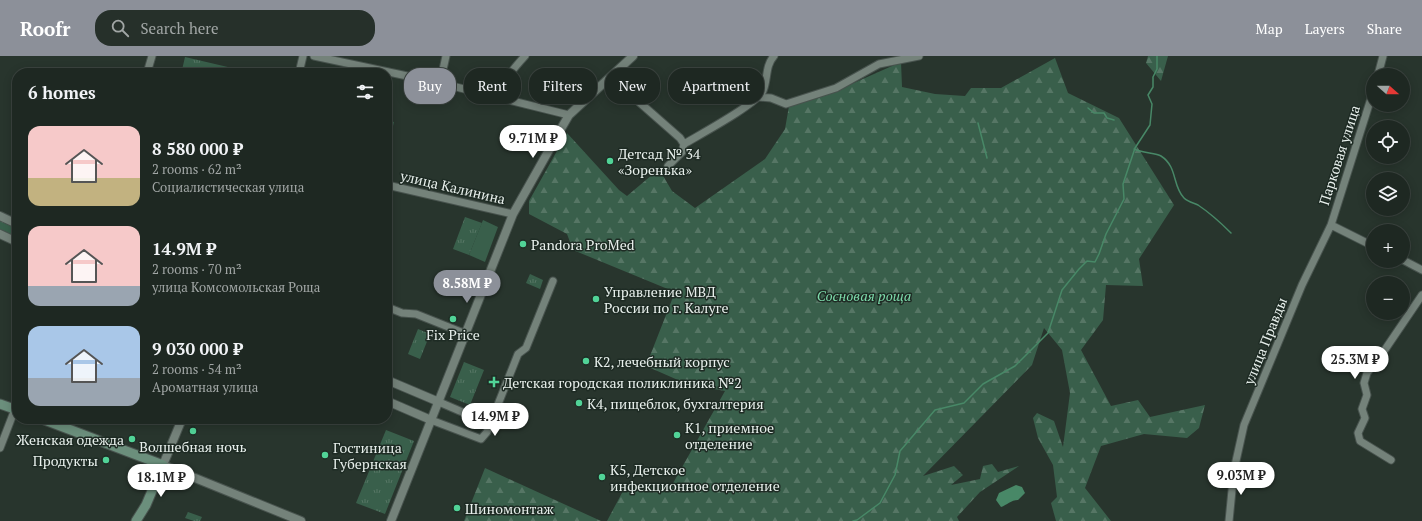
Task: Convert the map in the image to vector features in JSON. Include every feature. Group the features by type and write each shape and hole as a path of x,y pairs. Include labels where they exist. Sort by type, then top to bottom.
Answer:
{"main road":[{"path":"0,404 12,408"},
{"path":"55,424 163,465 150,496 137,521"}],"street":[{"path":"148,68 152,56"},
{"path":"300,68 302,56"},
{"path":"314,56 370,68"},
{"path":"443,68 446,56"},
{"path":"515,68 525,56"},
{"path":"620,68 633,56"},
{"path":"764,86 769,61 774,56"},
{"path":"764,97 771,98 786,104 836,88 879,64 919,56"},
{"path":"1380,68 1383,56"},
{"path":"392,73 404,75"},
{"path":"391,521 513,214 570,115 605,82"},
{"path":"521,103 570,115"},
{"path":"641,104 680,138 684,144"},
{"path":"668,166 682,152 684,144 724,121 748,104"},
{"name":"Парковая улица","path":"1330,225 1367,112"},
{"name":"улица Калинина","path":"392,186 513,214"},
{"path":"0,216 12,222"},
{"path":"1330,225 1366,243"},
{"name":"улица Правды","path":"1229,521 1234,470 1244,425 1302,286 1330,225"},
{"path":"0,234 12,240"},
{"path":"1410,264 1422,270"},
{"path":"392,403 481,439 487,432 518,354 526,348 553,281"},
{"path":"1391,460 1360,441 1358,433 1365,418 1362,409 1367,395 1364,383 1367,373 1382,354 1422,295"},
{"path":"392,309 402,313 416,314 466,334"},
{"path":"392,382 490,424"},
{"path":"0,448 12,419"},
{"path":"180,424 163,465 301,521"}],"green space":[{"path":"1148,56 1168,56 1161,81 1146,63"},
{"path":"185,57 232,68 182,68"},
{"name":"Сосновая роща","path":"1055,58 1068,93 1119,118 1174,205 1139,259 1143,286 1106,285 1103,320 1081,350 1111,406 1138,400 1150,417 1205,405 1199,428 1187,438 1144,434 1101,446 1085,488 1111,521 1056,521 1051,503 1057,497 1053,465 1038,438 1033,418 1037,413 1054,421 1063,447 1070,393 1062,350 1044,328 1032,365 923,476 954,466 963,475 951,485 980,479 983,466 992,464 998,472 1019,466 980,492 957,517 959,521 607,521 623,491 672,485 725,391 687,384 646,366 675,292 573,250 567,234 529,214 529,201 567,133 619,190 627,196 659,169 672,191 695,208 765,159 785,129 789,106 838,90 901,62 902,87 935,94 965,96 971,88 1001,88"},
{"path":"0,216 12,221 12,240 0,234"},
{"path":"465,217 482,223 469,255 453,249"},
{"path":"483,220 498,227 485,262 469,255"},
{"path":"530,274 543,280 540,289 526,283"},
{"path":"418,329 430,334 420,359 408,354"},
{"path":"464,362 484,370 470,405 450,397"},
{"path":"386,430 414,441 385,514 356,503"},
{"path":"485,468 601,521 464,521"},
{"path":"188,512 202,517 200,521 185,518"}],"shaded area":[{"path":"1016,485 1022,487 1025,493 1018,500 1001,507 996,500 999,493"}],"waterway":[{"path":"853,521 857,520 880,503 895,475 900,451 935,410 964,403 983,384 1015,366 1048,333 1062,290 1087,261 1095,262 1106,234 1124,199 1123,184 1135,148 1150,125 1152,104 1148,95 1153,87 1153,77 1157,69 1157,56"},
{"path":"1088,108 1094,113 1104,113 1107,118 1114,120"},
{"path":"978,123 987,158"},
{"path":"1134,149 1159,155 1166,160 1173,171 1180,193 1184,198 1198,205 1231,233"}],"place":[{"name":"Детсад № 34 «Зоренька»","path":"610,161"},
{"name":"Pandora ProMed","path":"523,244"},
{"name":"Управление МВД России по г. Калуге","path":"596,299"},
{"name":"Fix Price","path":"453,319"},
{"name":"К2, лечебный корпус","path":"586,361"},
{"name":"Детская городская поликлиника №2","path":"494,382"},
{"name":"К4, пищеблок, бухгалтерия","path":"579,403"},
{"name":"Волшебная ночь","path":"193,431"},
{"name":"К1, приемное отделение","path":"677,435"},
{"name":"Женская одежда","path":"132,439"},
{"name":"Гостиница Губернская","path":"325,455"},
{"name":"Продукты","path":"106,460"},
{"name":"К5, Детское инфекционное отделение","path":"602,477"},
{"name":"Шиномонтаж","path":"457,508"}]}
